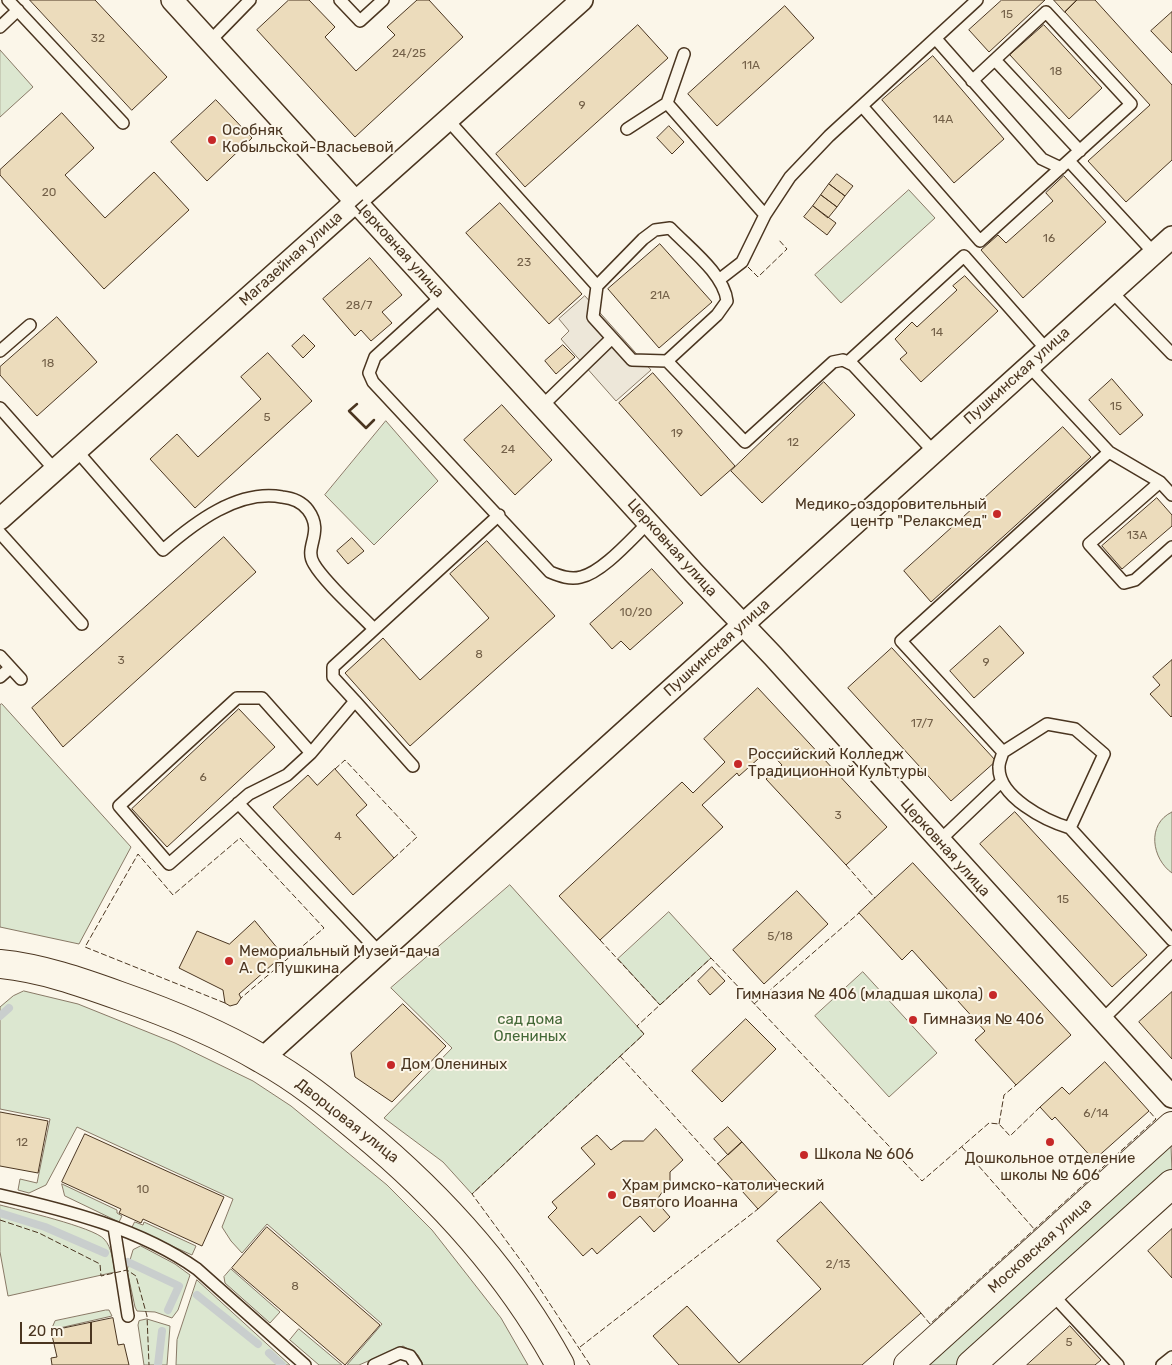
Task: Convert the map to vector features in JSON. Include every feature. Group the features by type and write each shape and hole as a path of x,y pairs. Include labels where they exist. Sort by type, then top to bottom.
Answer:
{"main road":[{"name":"Дворцовая улица","path":"0,964 75,980 144,1004 218,1036 262,1059 312,1090 419,1180 487,1255 532,1319 560,1365"},
{"name":"Московская улица","path":"908,1365 1172,1126"},
{"path":"971,1365 1172,1184"}],"street":[{"name":"Церковная улица","path":"172,0 743,624 1172,1097"},
{"name":"Магазейная улица","path":"0,519 582,0"},
{"name":"Пушкинская улица","path":"262,1059 378,952 1172,237"}],"lane":[{"path":"8,0 123,122"},
{"path":"210,41 250,0"},
{"path":"340,0 360,21 383,0"},
{"path":"720,279 742,262 765,215 790,177 862,106 936,40 977,0"},
{"path":"0,27 18,10"},
{"path":"862,106 980,241 1131,104 1046,12 972,81"},
{"path":"936,40 1042,159 1065,164 1154,254"},
{"path":"627,129 667,103 684,54"},
{"path":"995,60 1080,151"},
{"path":"667,103 765,215"},
{"path":"447,119 596,286"},
{"path":"670,228 720,279 726,290 727,302 717,315 667,361 632,360 593,317 596,286 643,239 656,230 670,228"},
{"path":"848,362 964,256 1047,350"},
{"path":"1111,291 1172,354"},
{"path":"442,296 375,357 369,373 373,382 499,515 550,572 564,578 581,577 596,571 648,522"},
{"path":"0,351 30,325"},
{"path":"542,406 612,338"},
{"path":"667,361 745,442 833,362 838,360 848,362 934,452"},
{"path":"1029,366 1110,452 1160,482 1172,495"},
{"path":"0,408 55,470"},
{"path":"77,450 163,550 188,528 228,505 256,496 275,495 293,499 308,509 314,521 316,530 311,547 312,562 374,629"},
{"path":"1003,752 902,641 1110,452"},
{"path":"1160,482 1090,544 1124,583 1136,580 1172,547"},
{"path":"413,766 333,677 332,672 337,663 499,515"},
{"path":"0,533 82,624"},
{"path":"0,656 21,679"},
{"path":"0,677 10,668"},
{"path":"311,753 262,698 237,698 119,806 169,864 249,794 287,775 311,753 355,701"},
{"path":"1070,828 1104,754 1075,730 1047,724 1003,752 999,767 1002,781 1024,806 1048,822 1070,828 1172,940"},
{"path":"939,841 1002,781"},
{"path":"238,803 378,952"},
{"path":"1102,1020 1172,951"},
{"path":"0,1195 66,1210 114,1227 168,1252 196,1269 306,1365"},
{"path":"114,1227 128,1316"},
{"path":"1051,1293 1118,1365"},
{"path":"374,1365 400,1353 410,1356 416,1365"},
{"path":"1162,1365 1172,1356"}],"green space":[{"path":"0,50 33,87 0,117"},
{"path":"909,190 935,218 841,303 815,275"},
{"path":"386,421 438,481 374,545 325,495"},
{"path":"2,704 131,847 79,944 0,927 0,705"},
{"path":"1172,812 1172,873 1165,867 1156,851 1155,833 1164,817"},
{"name":"сад дома Олениных","path":"510,885 644,1034 472,1194 443,1162 384,1118 452,1048 391,988"},
{"path":"669,912 711,958 660,1005 618,959"},
{"path":"863,972 937,1053 889,1097 815,1016"},
{"path":"24,991 78,1004 175,1043 253,1081 291,1106 387,1185 432,1230 501,1318 528,1365 423,1365 418,1355 403,1346 359,1365 347,1365 382,1324 267,1224 242,1253 222,1227 233,1199 77,1127 46,1185 29,1193 18,1190 20,1179 37,1183 50,1119 0,1109 0,1007 13,996"},
{"path":"1171,1145 1172,1173 959,1365 926,1365"},
{"path":"62,1184 117,1210 117,1213 122,1216 119,1222 65,1196"},
{"path":"0,1205 55,1219 97,1234 109,1246 115,1272 8,1296 0,1252"},
{"path":"135,1222 143,1225 144,1222 196,1246 192,1255 132,1228"},
{"path":"141,1246 175,1264 190,1275 178,1310 172,1318 155,1312 137,1311 135,1307 127,1270 133,1250"},
{"path":"231,1269 280,1312 270,1323 225,1283 224,1277"},
{"path":"197,1280 290,1365 176,1365 177,1340"},
{"path":"109,1310 112,1316 51,1330 55,1321"},
{"path":"147,1319 170,1326 167,1365 144,1365 138,1325 139,1321"},
{"path":"299,1329 342,1365 319,1365 290,1340"}],"shaded area":[{"path":"585,296 651,370 616,401 561,339 569,331 559,319"}],"building":[{"path":"30,0 95,0 167,77 132,110"},
{"path":"289,0 309,0 335,27 325,37 356,71 395,35 387,27 417,0 429,0 463,37 355,137 257,30"},
{"path":"1002,0 1045,0 989,52 969,30"},
{"path":"1054,0 1077,0 1065,12"},
{"path":"1077,0 1095,0 1172,85 1172,160 1126,202 1088,161 1150,105 1065,12"},
{"path":"785,6 814,38 717,126 688,94"},
{"path":"1172,12 1172,53 1151,31"},
{"path":"638,25 668,58 525,187 496,154"},
{"path":"1044,25 1102,88 1069,119 1010,55"},
{"path":"933,56 1004,139 954,183 882,100"},
{"name":"Особняк Кобыльской-Власьевой","path":"216,100 252,138 207,181 171,142"},
{"path":"62,113 94,148 65,175 105,218 154,172 189,210 104,289 0,175 0,170"},
{"path":"669,126 684,142 672,154 657,138"},
{"path":"837,174 853,186 845,196 829,184"},
{"path":"1064,176 1106,222 1023,298 981,250 998,235 1006,243 1053,201 1046,193"},
{"path":"829,184 845,196 837,207 821,195"},
{"path":"821,195 837,207 828,218 813,206"},
{"path":"500,203 582,294 549,324 466,233"},
{"path":"813,206 836,223 827,235 804,217"},
{"path":"660,244 712,302 659,348 608,289"},
{"path":"370,258 402,295 382,312 392,323 371,341 361,330 355,336 323,299"},
{"path":"965,276 998,311 921,382 900,359 907,353 895,339 912,322 917,327 957,290 953,286"},
{"path":"57,317 97,362 37,416 0,375 0,367"},
{"path":"304,335 315,346 303,358 292,346"},
{"path":"563,345 575,357 556,374 545,361"},
{"path":"268,353 312,401 195,508 150,459 177,434 198,457 261,399 241,377"},
{"path":"653,373 735,466 701,496 619,403"},
{"path":"1112,379 1143,415 1120,435 1089,400"},
{"path":"824,382 855,415 762,503 731,471"},
{"path":"502,405 552,460 515,495 464,440"},
{"name":"Медико-оздоровительный центр \"Релаксмед\"","path":"1063,427 1091,457 931,602 904,571"},
{"path":"1157,498 1172,515 1172,526 1122,569 1102,546"},
{"path":"224,537 256,572 63,747 32,708"},
{"path":"352,538 364,551 348,564 337,551"},
{"path":"487,541 555,616 410,746 345,673 383,638 420,680 489,618 450,574"},
{"path":"652,569 683,603 630,650 621,641 612,649 590,624"},
{"path":"1000,626 1024,653 974,698 950,671"},
{"path":"892,648 996,761 951,801 848,688"},
{"path":"1172,660 1171,717 1150,694 1160,685 1153,677"},
{"path":"758,688 887,827 846,865 766,779 782,765 768,750 739,776 737,773 702,805 723,827 600,940 559,896 682,782 693,793 725,762 704,739"},
{"path":"239,709 275,747 167,847 132,809"},
{"path":"335,769 367,805 356,815 394,858 353,895 273,807 308,775 317,785"},
{"path":"1015,812 1147,955 1112,987 980,844"},
{"name":"Гимназия № 406 (младшая школа)","path":"913,863 1071,1035 1016,1085 975,1040 985,1031 912,950 902,960 859,913"},
{"path":"797,891 828,924 764,984 733,950"},
{"name":"Мемориальный Музей-дача А. С. Пушкина","path":"255,921 283,955 239,994 241,998 237,1004 230,1006 225,1003 223,990 179,968 197,931 229,944"},
{"path":"712,967 725,981 710,995 698,981"},
{"path":"1172,992 1172,1059 1139,1022"},
{"name":"Дом Олениных","path":"403,1004 446,1046 392,1102 355,1077 351,1053"},
{"path":"746,1019 776,1049 722,1102 692,1071"},
{"path":"1105,1062 1149,1111 1094,1160 1055,1117 1052,1120 1040,1107 1062,1087 1069,1094"},
{"path":"0,1112 48,1121 38,1173 0,1166"},
{"path":"728,1127 742,1142 728,1155 714,1139"},
{"name":"Храм римско-католический Святого Иоанна","path":"656,1129 683,1160 670,1172 670,1181 656,1201 670,1217 654,1232 640,1216 597,1254 592,1248 583,1256 548,1217 557,1208 552,1202 595,1164 581,1148 597,1135 611,1150 623,1141 643,1141"},
{"path":"85,1134 224,1197 202,1246 143,1219 141,1223 119,1213 121,1209 62,1182"},
{"path":"742,1142 782,1187 758,1209 718,1164"},
{"path":"821,1202 921,1313 862,1365 679,1365 653,1336 687,1306 739,1363 821,1289 777,1241"},
{"path":"267,1227 380,1325 345,1365 232,1268"},
{"path":"1172,1229 1172,1278 1148,1251"},
{"path":"113,1318 118,1345 124,1344 129,1365 52,1365 51,1358 57,1357 51,1331"},
{"path":"1070,1326 1101,1360 1095,1365 1027,1365"}],"waterway":[{"path":"0,1016 9,1008"},
{"path":"0,1213 45,1227 105,1253"},
{"path":"128,1262 179,1286 168,1310"},
{"path":"197,1295 258,1344"},
{"path":"158,1365 162,1331"},
{"path":"269,1353 282,1365"}],"fence":[{"path":"748,267 758,277 787,249 778,239"},
{"path":"335,769 345,760 417,837 394,858"},
{"path":"225,1003 85,947 138,854 173,895 240,838 324,928 241,998"},
{"path":"846,865 875,898"},
{"path":"754,1004 859,913"},
{"path":"600,940 660,1005"},
{"path":"590,1365 527,1269 472,1194 644,1034 637,1026 711,958 922,1181 989,1123 999,1124 1010,1136 1040,1107"},
{"path":"620,1056 718,1164"},
{"path":"999,1124 1004,1095 1016,1085"},
{"path":"921,1313 930,1324 1156,1119 1149,1111"},
{"path":"962,1147 1035,1230"},
{"path":"580,1347 758,1209"},
{"path":"0,1220 39,1233 100,1264 101,1276 127,1270 136,1276 147,1316 149,1365"}],"wall":[{"path":"357,404 349,411 366,428 374,420"}],"place":[{"name":"Особняк Кобыльской-Власьевой","path":"212,140"},
{"name":"Медико-оздоровительный центр \"Релаксмед\"","path":"997,514"},
{"name":"Российский Колледж Традиционной Культуры","path":"738,764"},
{"name":"Мемориальный Музей-дача А. С. Пушкина","path":"229,961"},
{"name":"Гимназия № 406 (младшая школа)","path":"993,995"},
{"name":"Гимназия № 406","path":"913,1020"},
{"name":"Дом Олениных","path":"391,1065"},
{"name":"Дошкольное отделение школы № 606","path":"1050,1142"},
{"name":"Школа № 606","path":"804,1155"},
{"name":"Храм римско-католический Святого Иоанна","path":"612,1195"}]}
